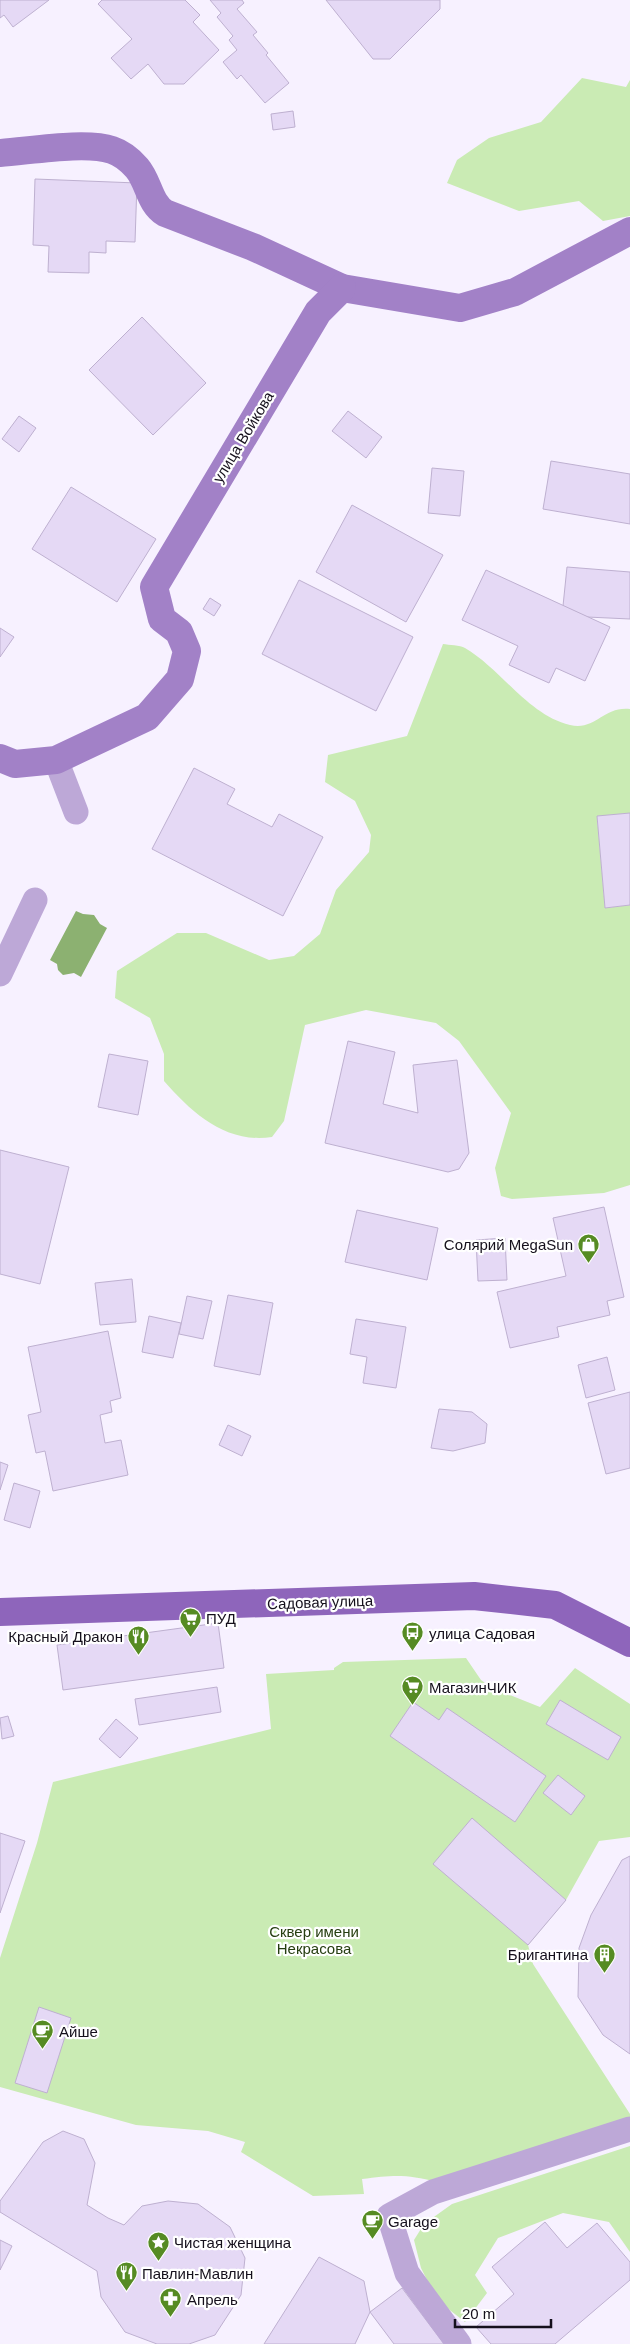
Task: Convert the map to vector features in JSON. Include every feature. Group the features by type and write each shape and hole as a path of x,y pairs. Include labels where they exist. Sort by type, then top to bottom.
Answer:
{"main road":[{"name":"Садовая улица","path":"0,1612 474,1596 555,1605 630,1643"}],"street":[{"path":"0,153 91,146 113,150 132,162 140,172 154,204 165,213 253,247 342,288 460,308 515,292 630,231"},
{"name":"улица Войкова","path":"0,758 15,764 56,760 147,717 180,679 187,651 179,632 162,619 154,587 318,312 342,288"},
{"path":"56,760 76,812"},
{"path":"0,974 35,900"},
{"path":"458,2344 407,2273 389,2216 434,2192 630,2129"}],"green space":[{"path":"582,78 626,87 630,80 630,216 603,221 579,201 519,211 447,183 457,160 489,138 541,122"},
{"path":"443,644 465,648 491,667 528,702 555,720 570,725 587,725 613,711 630,709 630,813 597,817 605,908 630,905 630,1185 604,1193 512,1199 501,1196 495,1168 511,1113 459,1041 436,1023 366,1010 305,1025 284,1121 272,1137 255,1138 225,1131 198,1115 164,1081 164,1054 150,1018 115,998 117,971 177,933 206,933 269,960 294,956 320,934 336,890 369,852 371,835 355,801 325,782 328,755 407,736"},
{"name":"Сквер имени Некрасова","path":"466,1658 481,1680 492,1688 540,1707 575,1668 630,1704 630,1837 599,1841 566,1900 528,1945 533,1964 630,2114 630,2129 437,2182 408,2176 362,2179 364,2194 313,2196 241,2152 245,2142 208,2131 136,2125 0,2087 0,1958 37,1843 53,1782 271,1729 266,1674 334,1670 343,1662"},
{"path":"630,2146 630,2252 609,2222 563,2213 498,2238 475,2275 487,2293 465,2322 437,2300 421,2268 414,2240 424,2224 452,2204"}],"shaded area":[{"path":"76,911 94,915 100,924 107,928 81,977 74,973 63,975 58,970 57,964 50,960"}],"building":[{"path":"0,0 49,0 13,27 4,15 0,18"},
{"path":"102,0 185,0 200,15 193,22 219,50 184,84 164,84 148,64 131,79 111,58 132,39 98,4"},
{"path":"210,0 242,0 244,3 237,9 257,32 253,35 268,53 266,55 289,83 265,103 241,75 237,79 223,62 237,50 229,40 233,36 217,17 221,13"},
{"path":"326,0 440,0 440,9 390,59 373,59"},
{"path":"293,111 295,127 273,130 271,114"},
{"path":"35,179 137,183 135,242 106,241 106,253 89,252 89,273 48,272 49,246 33,245"},
{"path":"142,317 206,383 153,435 89,370"},
{"path":"348,411 382,437 366,458 332,431"},
{"path":"19,416 36,428 19,452 2,439"},
{"path":"551,461 630,474 630,524 543,509"},
{"path":"432,468 464,471 460,516 428,513"},
{"path":"71,487 156,539 117,602 32,549"},
{"path":"352,505 443,555 406,622 316,572"},
{"path":"567,567 630,572 630,619 587,617 563,606"},
{"path":"486,570 610,627 585,681 556,668 549,683 509,665 518,646 462,620"},
{"path":"299,580 413,637 376,711 262,654"},
{"path":"210,598 221,605 214,616 203,609"},
{"path":"0,628 14,637 0,657"},
{"path":"194,768 235,789 227,804 272,827 279,814 323,837 283,916 152,849"},
{"path":"630,813 630,905 605,908 597,816"},
{"path":"348,1041 395,1052 383,1104 418,1113 413,1065 457,1060 469,1153 459,1169 448,1172 325,1143"},
{"path":"109,1054 148,1061 138,1115 98,1107"},
{"path":"0,1150 69,1167 40,1284 0,1274"},
{"path":"604,1207 624,1297 607,1301 610,1315 557,1327 559,1337 510,1348 497,1292 566,1276 553,1218"},
{"path":"357,1210 438,1228 427,1280 345,1262"},
{"path":"505,1238 507,1280 478,1281 476,1240"},
{"path":"132,1279 136,1322 100,1325 95,1283"},
{"path":"228,1295 273,1303 260,1375 214,1366"},
{"path":"187,1296 212,1301 203,1339 179,1334"},
{"path":"149,1316 181,1323 173,1358 142,1352"},
{"path":"356,1319 406,1327 396,1388 363,1383 367,1357 350,1354"},
{"path":"108,1331 121,1398 110,1401 112,1412 100,1415 105,1443 121,1440 128,1475 53,1491 45,1451 36,1453 28,1415 41,1412 28,1347"},
{"path":"607,1357 615,1390 586,1398 578,1365"},
{"path":"630,1392 630,1468 606,1474 588,1403"},
{"path":"439,1409 472,1412 487,1424 485,1443 453,1451 431,1448"},
{"path":"228,1425 251,1436 242,1456 219,1445"},
{"path":"0,1462 8,1465 0,1490"},
{"path":"14,1483 40,1491 30,1528 4,1520"},
{"path":"218,1623 224,1668 63,1690 57,1645"},
{"path":"217,1687 221,1712 139,1725 135,1699"},
{"path":"560,1700 621,1737 608,1760 546,1724"},
{"path":"413,1702 439,1720 447,1708 546,1776 515,1822 390,1736"},
{"path":"8,1716 14,1736 2,1739 0,1718"},
{"path":"116,1719 138,1738 120,1758 99,1739"},
{"path":"558,1775 585,1796 571,1815 543,1793"},
{"path":"472,1818 566,1900 528,1945 433,1864"},
{"path":"0,1833 25,1841 0,1913"},
{"name":"Бригантина","path":"630,1856 630,2054 603,2035 578,1997 579,1948 591,1915 622,1860"},
{"name":"Айше","path":"39,2007 71,2018 47,2093 15,2083"},
{"path":"63,2131 84,2139 95,2163 87,2205 108,2218 124,2225 142,2206 168,2201 198,2204 230,2227 245,2258 241,2295 215,2335 189,2344 157,2344 125,2332 101,2297 97,2271 0,2212 0,2201 43,2142"},
{"path":"545,2222 567,2248 597,2223 630,2262 630,2280 555,2344 491,2344 476,2327 514,2294 492,2267"},
{"path":"0,2240 12,2246 0,2270"},
{"path":"319,2257 364,2281 370,2312 355,2344 264,2344"},
{"path":"402,2288 444,2344 394,2344 370,2312"}],"place":[{"name":"Солярий MegaSun","path":"589,1263"},
{"name":"ПУД","path":"190,1637"},
{"name":"улица Садовая","path":"413,1652"},
{"name":"Красный Дракон","path":"139,1655"},
{"name":"МагазинЧИК","path":"413,1706"},
{"name":"Бригантина","path":"604,1973"},
{"name":"Айше","path":"43,2050"},
{"name":"Garage","path":"372,2240"},
{"name":"Чистая женщина","path":"158,2261"},
{"name":"Павлин-Мавлин","path":"126,2292"},
{"name":"Апрель","path":"171,2318"}]}
